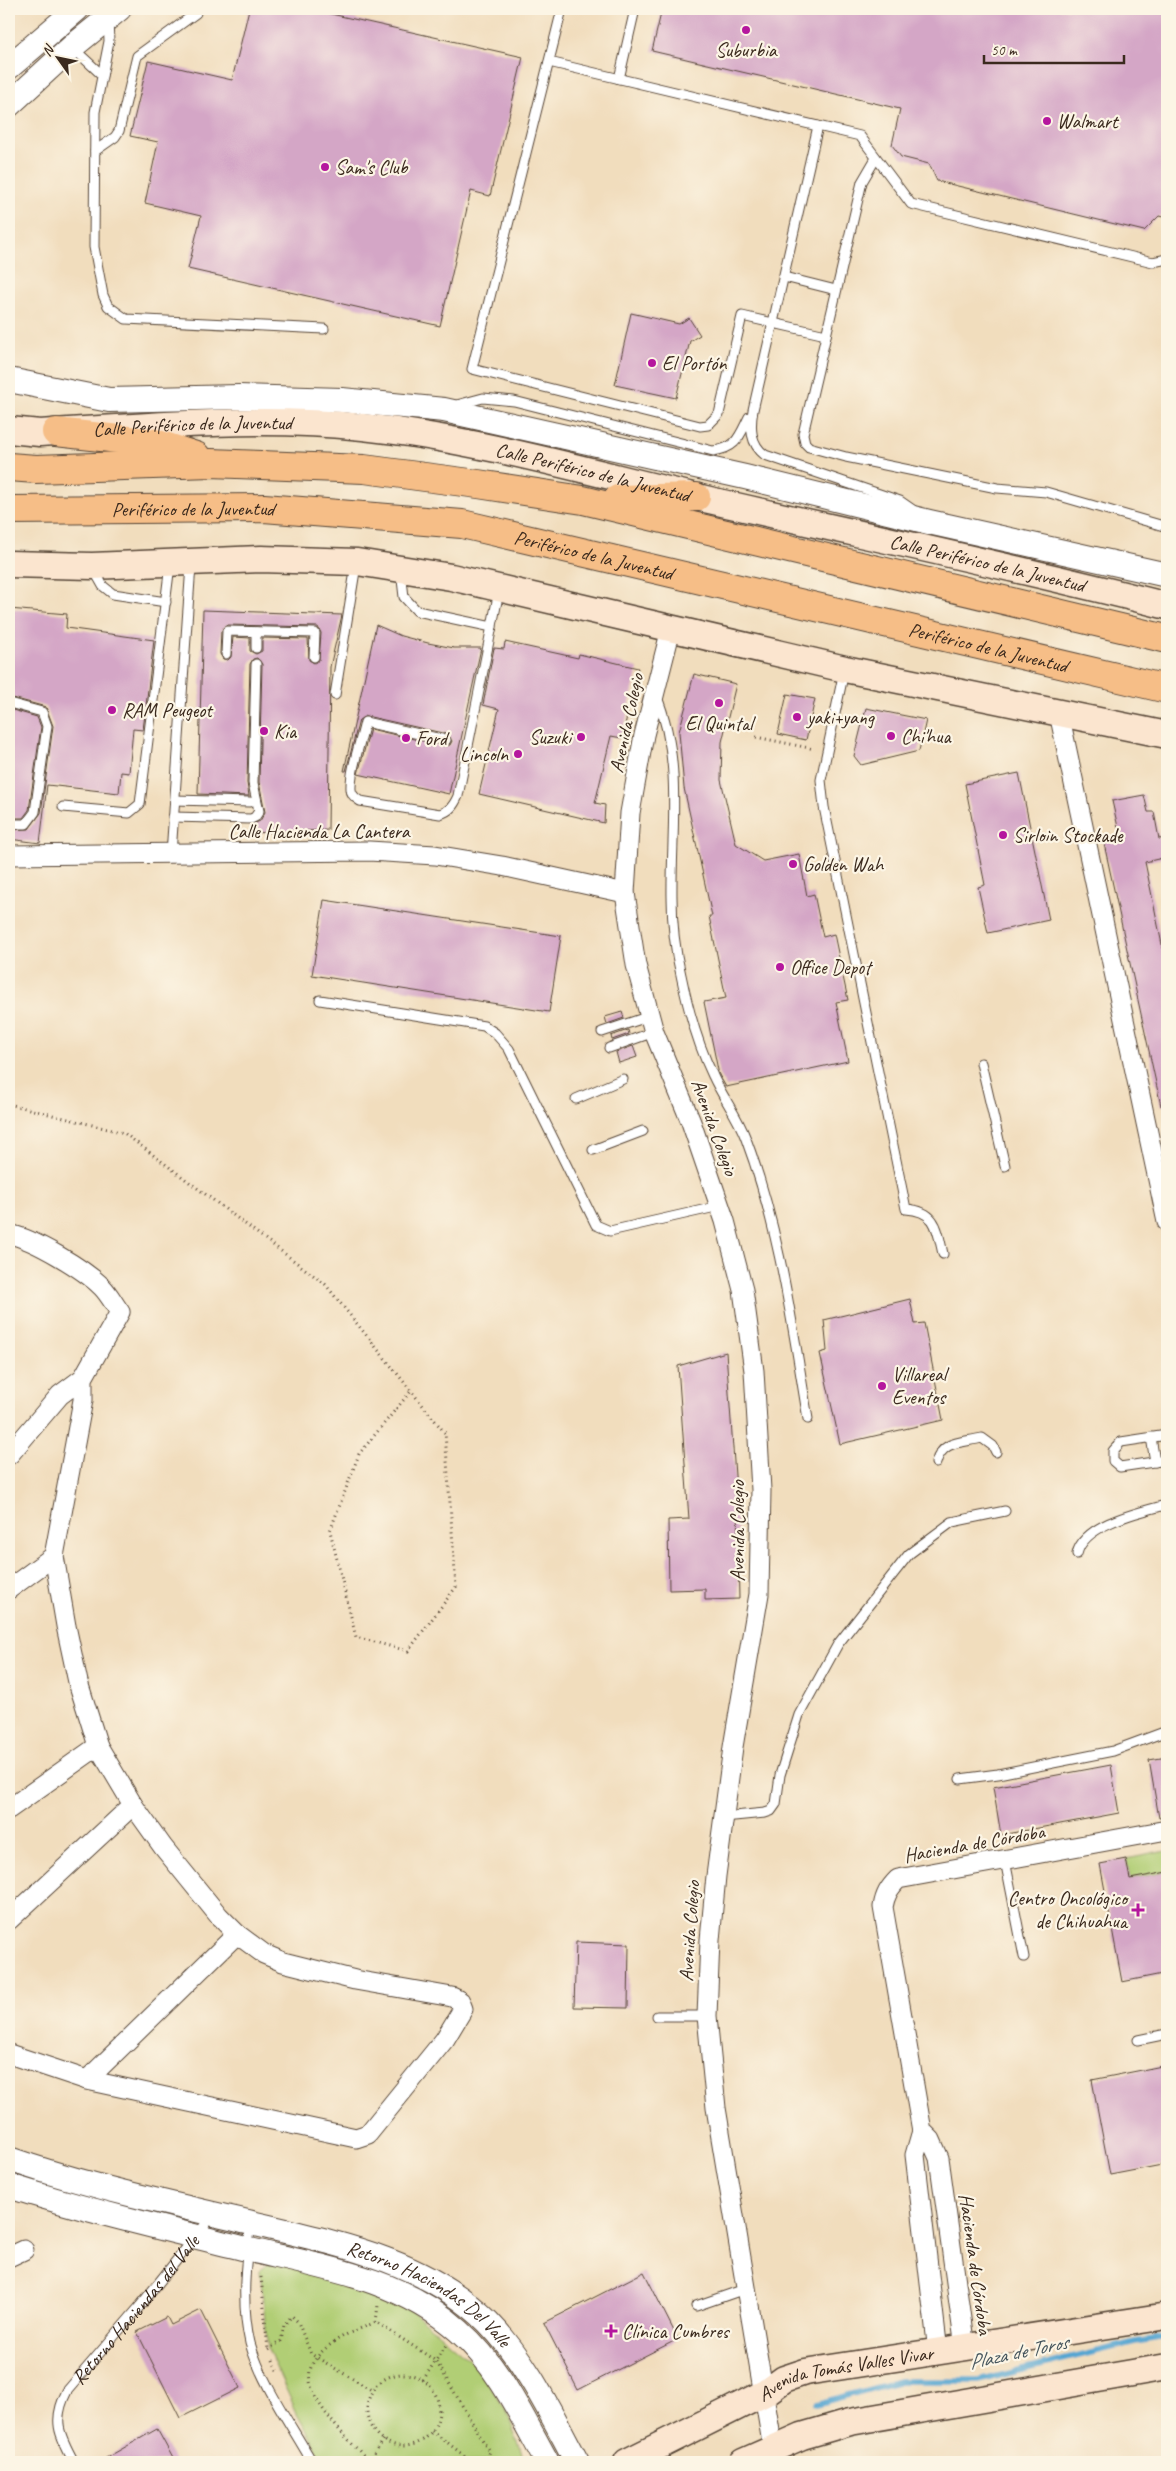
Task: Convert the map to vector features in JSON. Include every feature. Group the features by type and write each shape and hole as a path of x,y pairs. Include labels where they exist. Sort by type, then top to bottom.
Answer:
{"highway":[{"path":"56,432 155,443 178,449 211,462"},
{"path":"9,467 36,468 211,462 364,469 583,500 1167,638"},
{"path":"583,500 696,497"},
{"name":"Periférico de la Juventud","path":"9,510 264,508 462,524 1167,689"}],"main road":[{"name":"Calle Periférico de la Juventud","path":"9,430 40,433 276,421 363,427 473,443 696,497 1076,582 1167,606"},
{"path":"9,564 92,566 261,559 356,562 451,577 845,669 1167,735"},
{"name":"Avenida Tomás Valles Vivar","path":"627,2462 765,2394 784,2380 818,2369 1167,2316"},
{"path":"743,2462 824,2429 869,2418 1167,2367"}],"street":[{"path":"9,105 64,35 77,9"},
{"path":"9,67 64,35 111,11"},
{"path":"9,380 109,400 239,397 342,400 444,410 1167,575"},
{"path":"737,506 744,477"},
{"name":"Avenida Colegio","path":"671,629 644,735 630,813 625,893 636,965 652,1024 691,1122 720,1206 743,1290 754,1371 761,1490 759,1594 724,1817 710,1940 707,2016 712,2080 773,2449"},
{"path":"1059,713 1167,1222"},
{"name":"Calle Hacienda La Cantera","path":"9,855 369,851 435,855 502,866 625,893"},
{"path":"9,1234 39,1247 75,1267 102,1288 120,1312 83,1378 60,1396 9,1454"},
{"path":"9,2054 87,2080 356,2138 368,2134 444,2039 462,2009 460,2001 452,1997 355,1980 283,1962 264,1954 237,1934 219,1916 175,1862 133,1805 98,1746 78,1682 54,1556 84,1400 83,1378"},
{"path":"9,1589 54,1556"},
{"path":"9,1808 98,1746"},
{"path":"9,1920 133,1805"},
{"name":"Hacienda de Córdoba","path":"938,2352 915,2155 922,2131 883,1907 884,1898 898,1879 1167,1830"},
{"path":"87,2080 237,1934"},
{"name":"Hacienda de Córdoba","path":"922,2131 931,2140 939,2158 965,2348"},
{"name":"Retorno Haciendas Del Valle","path":"9,2159 380,2257 430,2281 462,2302 486,2321 517,2357 577,2462"},
{"name":"Retorno Haciendas Del Valle","path":"9,2186 107,2214 198,2235 247,2249"},
{"name":"Retorno Haciendas del Valle","path":"247,2249 319,2266 391,2288 414,2299 439,2315 460,2331 480,2351 497,2375 547,2462"}],"lane":[{"path":"562,9 472,369 700,426 708,425 719,414 742,316 826,335"},
{"path":"618,78 634,9"},
{"path":"111,11 109,41 96,112 94,247 103,295 108,306 126,319 324,329"},
{"path":"95,151 115,137 119,131 137,56 196,13"},
{"path":"64,35 102,75"},
{"path":"549,62 860,136 911,204 1153,262 1167,260"},
{"path":"818,126 752,410 751,425 754,442 758,450 765,455 900,501 929,522"},
{"path":"876,158 862,182 803,434 805,442 809,447 846,457 997,488 1046,492 1167,527"},
{"path":"784,277 836,290"},
{"path":"444,410 472,399 483,398 514,401 713,451 727,449 733,444 752,410"},
{"path":"335,695 356,562"},
{"path":"63,807 129,813 140,804 166,602 181,563"},
{"path":"171,854 175,800 181,563"},
{"path":"92,566 103,586 112,594 166,602"},
{"path":"401,570 404,597 416,611 492,627"},
{"path":"446,740 365,722 353,773 351,789 354,796 360,801 440,814 448,812 454,804 458,796 500,588"},
{"path":"226,654 227,631 315,634 314,657"},
{"path":"256,632 256,648"},
{"path":"173,817 251,819 259,811 253,783 256,664"},
{"path":"845,669 821,780 824,807 906,1209 920,1210 934,1222 942,1254"},
{"path":"655,692 670,738 674,827 672,898 675,944 681,978 694,1023 713,1075 738,1120 763,1190 786,1282 808,1419"},
{"path":"9,703 42,712 47,726 35,812 26,824 9,824"},
{"path":"175,800 250,802"},
{"path":"320,1000 484,1026 496,1033 509,1049 596,1225 599,1227 610,1231 720,1206"},
{"path":"602,1032 652,1024"},
{"path":"609,1048 652,1024"},
{"path":"981,1063 1005,1166"},
{"path":"576,1099 623,1080"},
{"path":"593,1150 643,1131"},
{"path":"1167,1435 1121,1442 1113,1451 1113,1461 1120,1467 1167,1460"},
{"path":"1152,1437 1155,1462"},
{"path":"936,1463 939,1453 946,1446 982,1438 993,1446 996,1452"},
{"path":"1077,1554 1078,1546 1087,1535 1125,1516 1162,1506 1167,1507"},
{"path":"724,1817 765,1813 776,1804 780,1775 799,1715 838,1644 909,1554 952,1522 1005,1510"},
{"path":"960,1779 998,1774 1113,1751 1167,1731"},
{"path":"1005,1860 1024,1957"},
{"path":"657,2016 707,2016"},
{"path":"1138,2040 1167,2034"},
{"name":"Retorno Haciendas del Valle","path":"60,2404 78,2377 198,2235 213,2214"},
{"path":"251,2223 247,2249 244,2306 251,2344 265,2378 312,2462"},
{"path":"696,2306 745,2288"},
{"name":"Retorno Haciendas Del Valle","path":"60,2404 57,2418 60,2433 74,2462"}],"path":[{"path":"756,737 827,752"},
{"path":"9,1104 124,1133 325,1284 445,1433 456,1587 408,1651 356,1637 330,1531 359,1454 411,1391"},
{"path":"260,2270 268,2350 280,2377"},
{"path":"376,2296 379,2311 376,2322 335,2341 317,2356 310,2369 311,2391 335,2425 369,2462 383,2439"},
{"path":"268,2350 281,2341 284,2325 292,2316 298,2322 311,2354 373,2391"},
{"path":"376,2322 436,2362 489,2451 485,2462"},
{"path":"424,2380 448,2341 455,2347"},
{"path":"396,2375 413,2375 424,2380 432,2388 437,2398 439,2410 437,2421 432,2431 423,2440 412,2445 400,2446 383,2439 371,2426 368,2415 368,2402 373,2391 380,2382 396,2375"},
{"path":"432,2431 473,2462"}],"green space":[{"path":"1167,1851 1167,1872 1130,1879 1126,1859"},
{"path":"274,2261 342,2282 412,2311 476,2365 506,2410 525,2462 324,2462 297,2413 268,2350 260,2270"}],"building":[{"name":"Sam's Club","path":"249,9 309,9 523,57 490,196 471,191 440,326 188,269 201,216 145,203 158,142 130,136 148,61 232,80"},
{"name":"Walmart","path":"662,9 1167,9 1167,218 1159,216 1144,231 937,181 929,164 901,157 892,145 900,109 652,51"},
{"name":"El Portón","path":"631,313 679,324 689,318 700,335 690,341 676,398 615,385"},
{"path":"9,609 67,614 66,628 154,640 143,730 133,729 129,773 121,772 119,793 47,785 40,843 9,839 9,830 29,829 41,813 53,726 46,707 9,697"},
{"name":"Kia","path":"203,610 342,615 330,667 328,830 251,833 251,825 260,821 265,812 259,782 262,664 257,658 253,659 250,664 247,783 249,796 198,794","holes":["227,625 318,627 321,633 319,660 314,663 309,660 308,639 262,638 262,651 256,654 250,651 250,638 233,637 231,657 228,660 223,659 220,654 221,631"]},
{"name":"Ford","path":"376,625 401,636 428,643 454,648 481,648 449,794 358,774 370,729 445,746 450,745 452,741 447,734 366,716 359,720 346,771 344,771"},
{"path":"505,642 578,658 579,654 638,668 622,738 611,736 595,803 605,805 604,823 479,794 499,709 483,705 494,648 504,649"},
{"name":"Office Depot","path":"694,674 736,684 722,742 721,780 736,844 763,861 799,854 807,896 814,894 823,937 834,934 848,1000 836,1002 848,1061 726,1087 719,1075 704,1002 726,998 709,916 712,916 684,788 679,732"},
{"name":"yaki+yang","path":"787,694 815,699 806,740 778,734"},
{"name":"Chi'hua","path":"866,708 926,720 919,751 861,765 854,756"},
{"path":"9,709 37,717 41,727 29,810 23,818 9,818"},
{"name":"Sirloin Stockade","path":"1019,773 1049,920 988,933 978,887 985,885 965,784"},
{"path":"1144,795 1148,812 1154,812 1159,839 1167,838 1167,857 1145,862 1167,969 1167,1105 1161,1106 1103,839 1120,836 1112,801"},
{"path":"324,900 561,936 549,1012 312,975"},
{"path":"622,1012 624,1018 607,1024 605,1017"},
{"path":"628,1030 629,1034 612,1040 611,1036"},
{"path":"633,1046 637,1057 619,1063 616,1052"},
{"name":"Villareal Eventos","path":"910,1299 915,1324 924,1323 943,1420 840,1444 820,1353 827,1351 824,1320"},
{"path":"726,1352 737,1503 739,1599 705,1600 705,1589 669,1590 668,1520 689,1519 678,1366"},
{"path":"1167,1757 1167,1817 1159,1818 1149,1760"},
{"path":"1111,1765 1119,1813 1001,1835 993,1787"},
{"name":"Centro Oncológico de Chihuahua","path":"1126,1859 1130,1879 1167,1872 1167,1973 1122,1982 1100,1864"},
{"path":"576,1942 629,1944 628,2008 574,2007"},
{"path":"1167,2065 1167,2164 1110,2175 1092,2080"},
{"name":"Clínica Cumbres","path":"644,2272 678,2339 578,2390 544,2323"},
{"path":"201,2310 240,2388 180,2418 137,2332 167,2317 171,2325"},
{"path":"157,2429 175,2462 99,2462"}],"waterway":[{"name":"Plaza de Toros","path":"816,2404 900,2381 978,2381 1135,2342 1167,2337"}],"place":[{"name":"Suburbia","path":"746,30"},
{"name":"Walmart","path":"1047,121"},
{"name":"Sam's Club","path":"325,167"},
{"name":"El Portón","path":"652,363"},
{"name":"El Quintal","path":"719,703"},
{"name":"RAM Peugeot","path":"112,710"},
{"name":"yaki+yang","path":"797,717"},
{"name":"Kia","path":"264,731"},
{"name":"Chi'hua","path":"891,736"},
{"name":"Suzuki","path":"581,737"},
{"name":"Ford","path":"406,738"},
{"name":"Lincoln","path":"518,754"},
{"name":"Sirloin Stockade","path":"1003,835"},
{"name":"Golden Wah","path":"793,864"},
{"name":"Office Depot","path":"780,967"},
{"name":"Villareal Eventos","path":"882,1386"},
{"name":"Centro Oncológico de Chihuahua","path":"1138,1910"},
{"name":"Clínica Cumbres","path":"611,2331"}]}
